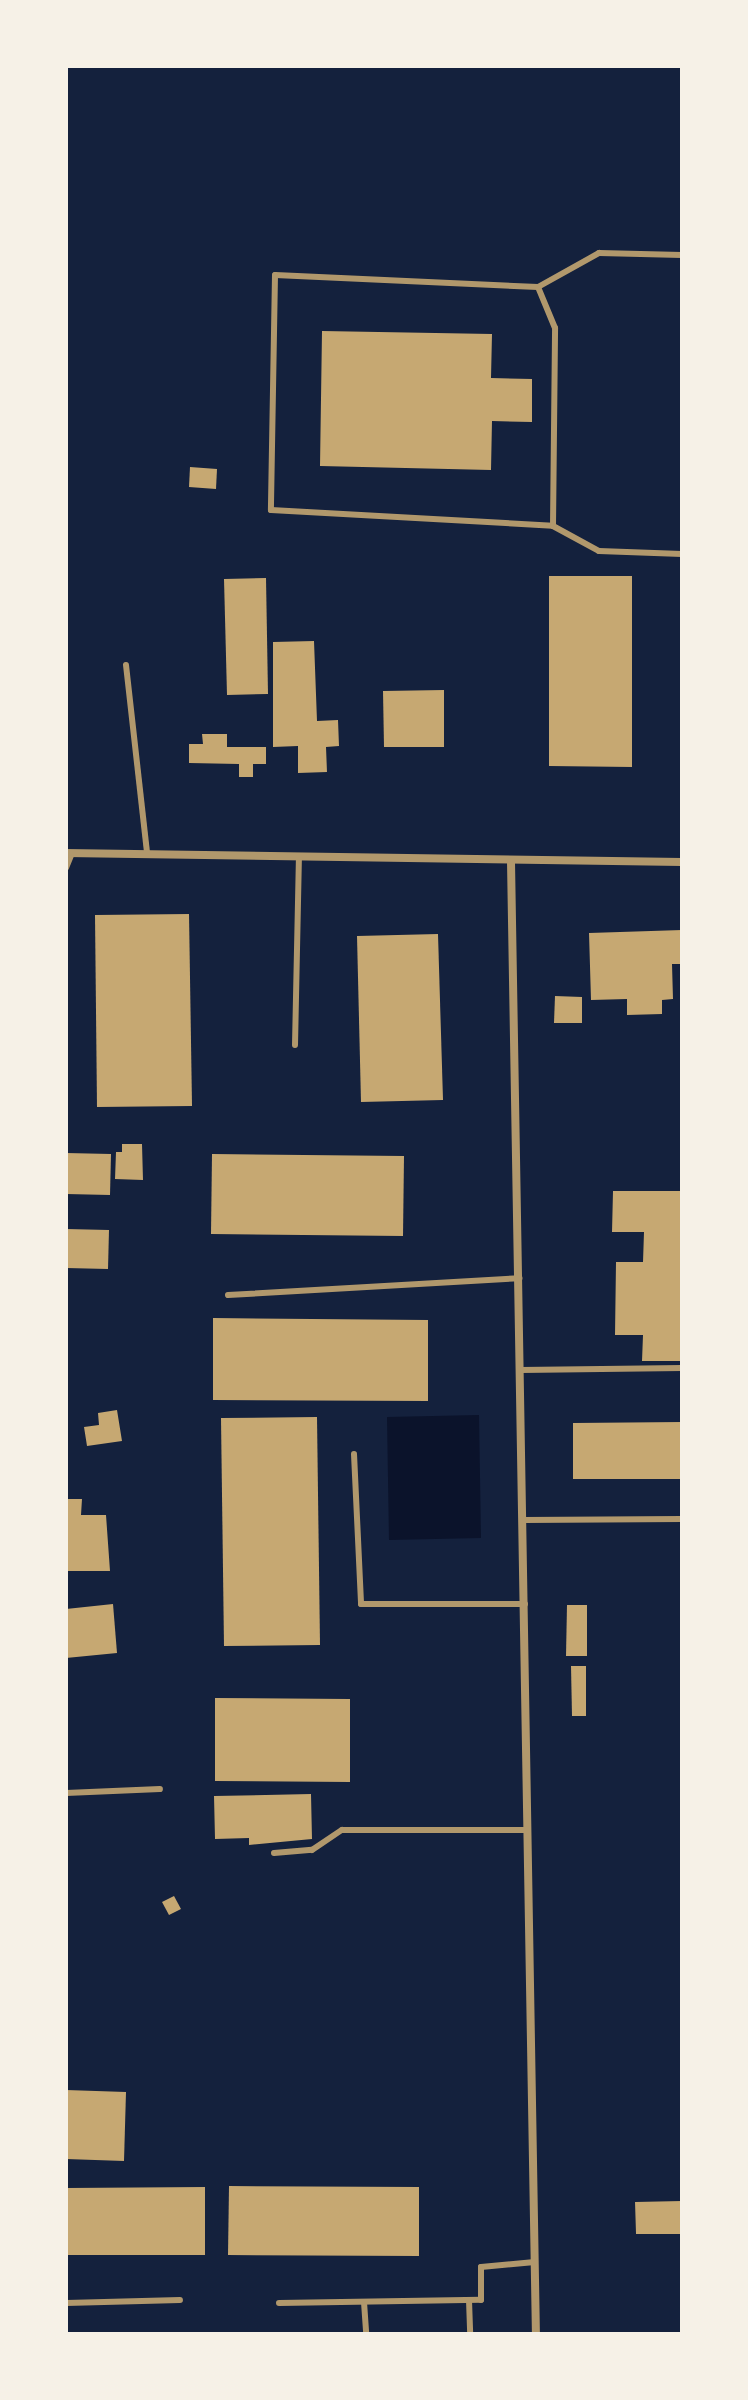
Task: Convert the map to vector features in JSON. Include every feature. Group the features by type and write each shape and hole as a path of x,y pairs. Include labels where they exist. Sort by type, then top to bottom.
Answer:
{"street":[{"path":"69,853 511,862 682,862"},
{"path":"511,862 536,2334"}],"lane":[{"path":"682,255 599,253 538,287 275,275 271,510 553,526 599,551 682,554"},
{"path":"538,287 555,328 553,526"},
{"path":"126,665 147,853"},
{"path":"66,868 69,853"},
{"path":"295,1045 299,857"},
{"path":"228,1295 520,1278"},
{"path":"521,1370 682,1368"},
{"path":"354,1454 361,1604 525,1604"},
{"path":"524,1520 682,1519"},
{"path":"66,1793 160,1789"},
{"path":"274,1853 312,1850 342,1830 527,1830"},
{"path":"279,2303 481,2300 481,2267 535,2262"},
{"path":"66,2303 180,2300"},
{"path":"469,2300 470,2334"},
{"path":"364,2302 366,2334"}],"water":[{"path":"479,1415 481,1538 389,1540 387,1417"}],"building":[{"path":"322,331 492,334 491,378 532,379 532,422 492,421 491,470 320,466"},
{"path":"190,467 217,469 216,489 189,487"},
{"path":"549,576 632,576 632,767 549,766"},
{"path":"266,578 268,694 227,695 224,579"},
{"path":"314,641 317,721 338,720 339,746 326,747 327,772 298,773 298,746 273,747 273,642"},
{"path":"444,690 444,747 384,747 383,691"},
{"path":"202,734 227,734 227,747 266,747 266,764 253,764 253,777 239,777 239,764 189,763 189,744 203,744"},
{"path":"189,914 192,1106 97,1107 95,915"},
{"path":"682,930 682,964 672,964 673,999 662,1000 662,1014 627,1015 627,999 591,1000 589,933"},
{"path":"438,934 443,1100 361,1102 357,936"},
{"path":"555,996 582,997 582,1023 554,1023"},
{"path":"122,1144 142,1144 143,1180 115,1179 116,1152 122,1152"},
{"path":"66,1153 111,1154 110,1195 66,1194"},
{"path":"212,1154 404,1156 403,1236 211,1234"},
{"path":"613,1191 682,1191 682,1361 642,1361 643,1335 615,1335 616,1262 643,1262 644,1232 612,1232"},
{"path":"66,1229 109,1230 108,1269 66,1268"},
{"path":"213,1318 428,1320 428,1401 213,1400"},
{"path":"117,1410 122,1441 87,1446 84,1427 99,1425 98,1413"},
{"path":"317,1417 320,1645 224,1646 221,1418"},
{"path":"682,1422 682,1479 573,1479 573,1423"},
{"path":"66,1499 82,1499 81,1515 106,1515 110,1571 67,1571"},
{"path":"113,1604 117,1653 66,1658 66,1609"},
{"path":"567,1605 587,1605 587,1656 566,1656"},
{"path":"571,1666 586,1666 586,1716 572,1716"},
{"path":"215,1698 350,1699 350,1782 215,1781"},
{"path":"311,1794 312,1839 249,1845 249,1838 215,1839 214,1796"},
{"path":"174,1896 181,1909 169,1915 162,1902"},
{"path":"66,2090 126,2092 124,2161 66,2159"},
{"path":"229,2186 419,2187 419,2256 228,2255"},
{"path":"205,2187 205,2255 66,2255 66,2188"},
{"path":"682,2201 682,2234 636,2234 635,2202"}]}
